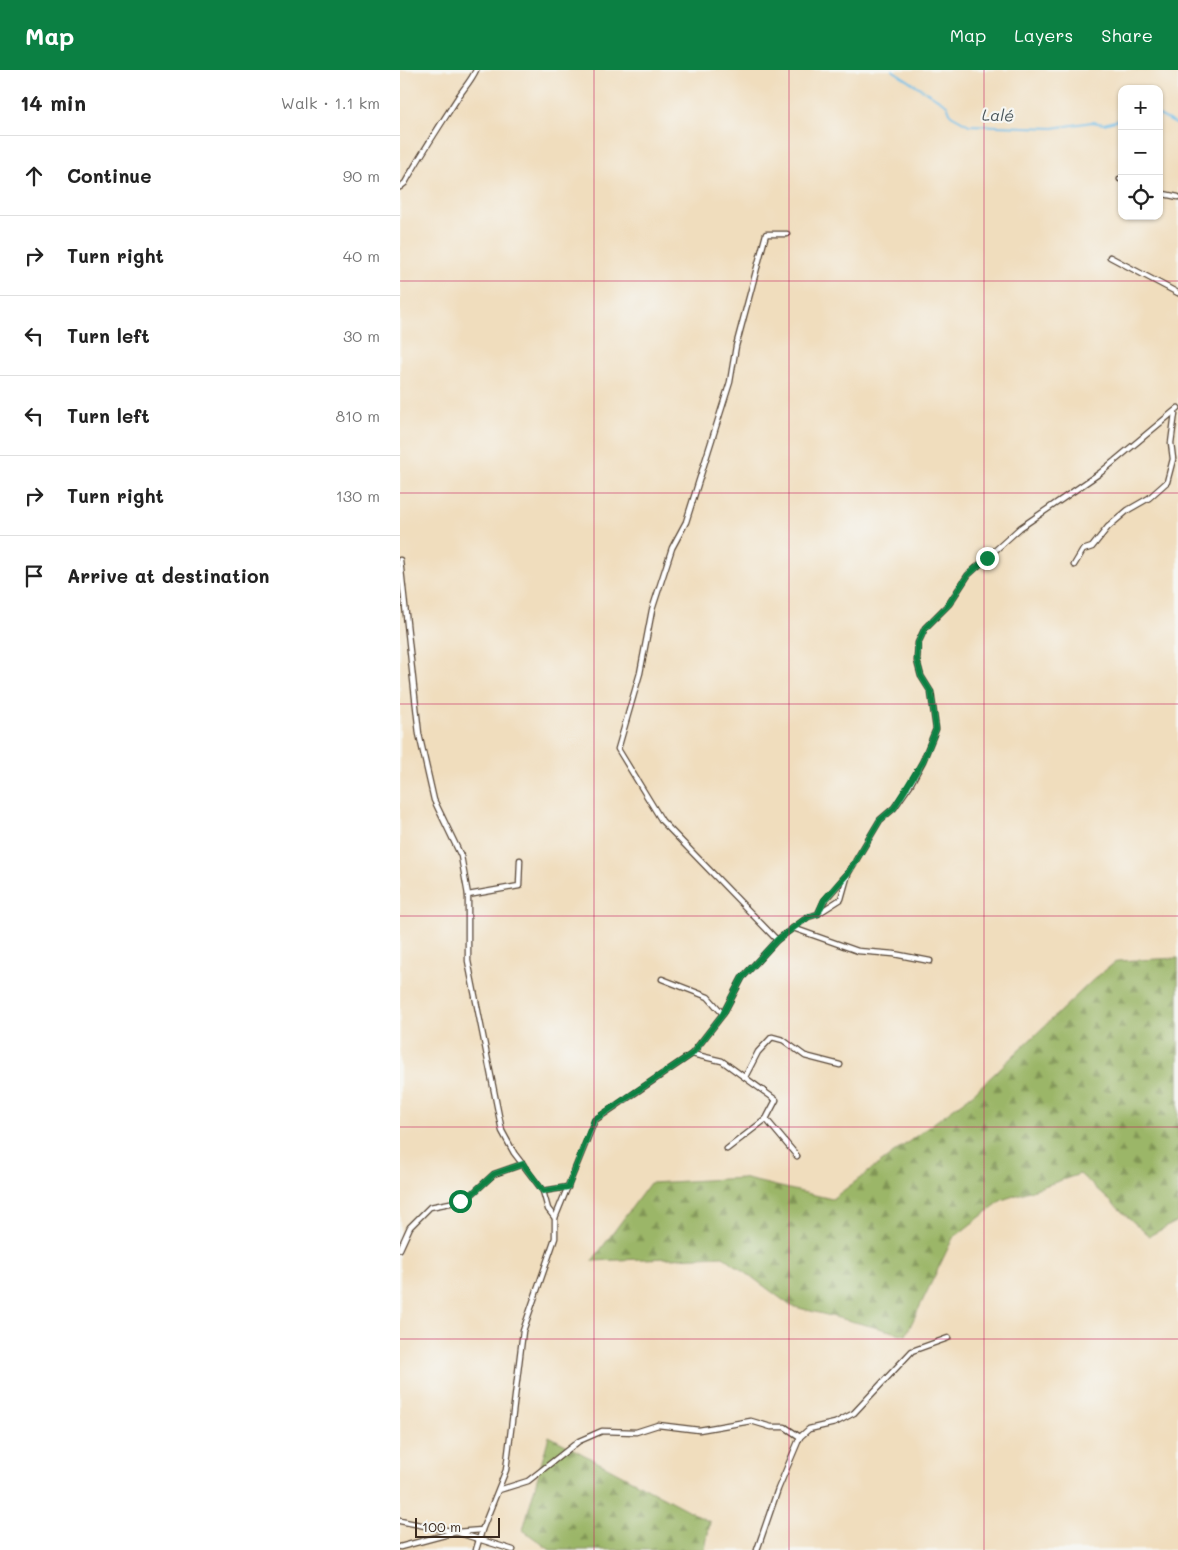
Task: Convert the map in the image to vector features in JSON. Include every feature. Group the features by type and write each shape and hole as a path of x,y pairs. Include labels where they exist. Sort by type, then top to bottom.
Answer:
{"street":[{"path":"400,187 405,183 461,93 469,85 476,70"},
{"path":"1163,194 1178,197"},
{"path":"777,940 662,821 618,749 640,673 652,610 672,548 686,522 730,382 736,346 766,234 787,234"},
{"path":"1110,257 1178,293"},
{"path":"1074,565 1083,550 1092,547 1108,527 1128,510 1149,498 1167,482 1173,459 1171,443 1176,410"},
{"path":"818,914 824,900 849,872 880,820 894,808 910,785 923,761 936,729 931,692 921,676 917,660 918,643 925,628 949,604 968,575 1020,528 1100,473 1176,410"},
{"path":"400,560 419,734 434,800 461,856 468,895 468,961 502,1131 543,1191 548,1208 555,1218"},
{"path":"468,895 519,886 520,860"},
{"path":"476,1550 478,1540 506,1470 523,1331 555,1238 555,1218 594,1120 692,1054 723,1014 742,978 777,940 808,917 818,914 841,900 849,872"},
{"path":"793,928 858,951 894,954 930,962"},
{"path":"662,979 708,997 723,1014"},
{"path":"745,1077 758,1052 772,1037 782,1040 805,1056 840,1065"},
{"path":"692,1054 722,1061 776,1100 766,1119 727,1149"},
{"path":"766,1119 797,1156"},
{"path":"400,1249 410,1226 430,1206 460,1201 470,1196 494,1174 523,1164"},
{"path":"543,1191 568,1187"},
{"path":"758,1550 778,1489 800,1437 809,1429 835,1423 854,1413 912,1351 948,1338"},
{"path":"499,1490 528,1481 579,1441 602,1431 636,1432 658,1425 699,1430 751,1421 771,1427 784,1427 800,1437"},
{"path":"400,1521 456,1532 513,1550"},
{"path":"400,1547 456,1532 482,1530"}],"green space":[{"path":"1178,958 1178,1221 1149,1236 1080,1174 1002,1200 953,1238 906,1335 791,1306 723,1256 592,1261 650,1183 742,1178 832,1199 974,1093 1094,979 1117,961"},
{"path":"549,1436 710,1522 705,1550 550,1550 523,1530"}],"waterway":[{"name":"Lalé","path":"892,70 947,105 951,115 969,125 1053,128 1092,122 1104,124 1118,120"},
{"name":"Lalé","path":"1163,117 1178,125"}],"route":[{"path":"460,1201 470,1196 494,1174 523,1164 543,1191 568,1187 594,1120 692,1054 723,1014 742,978 777,940 808,917 818,914 824,900 849,872 880,820 894,808 910,785 923,761 936,729 931,692 921,676 917,660 918,643 925,628 949,604 968,575 987,558"}]}
